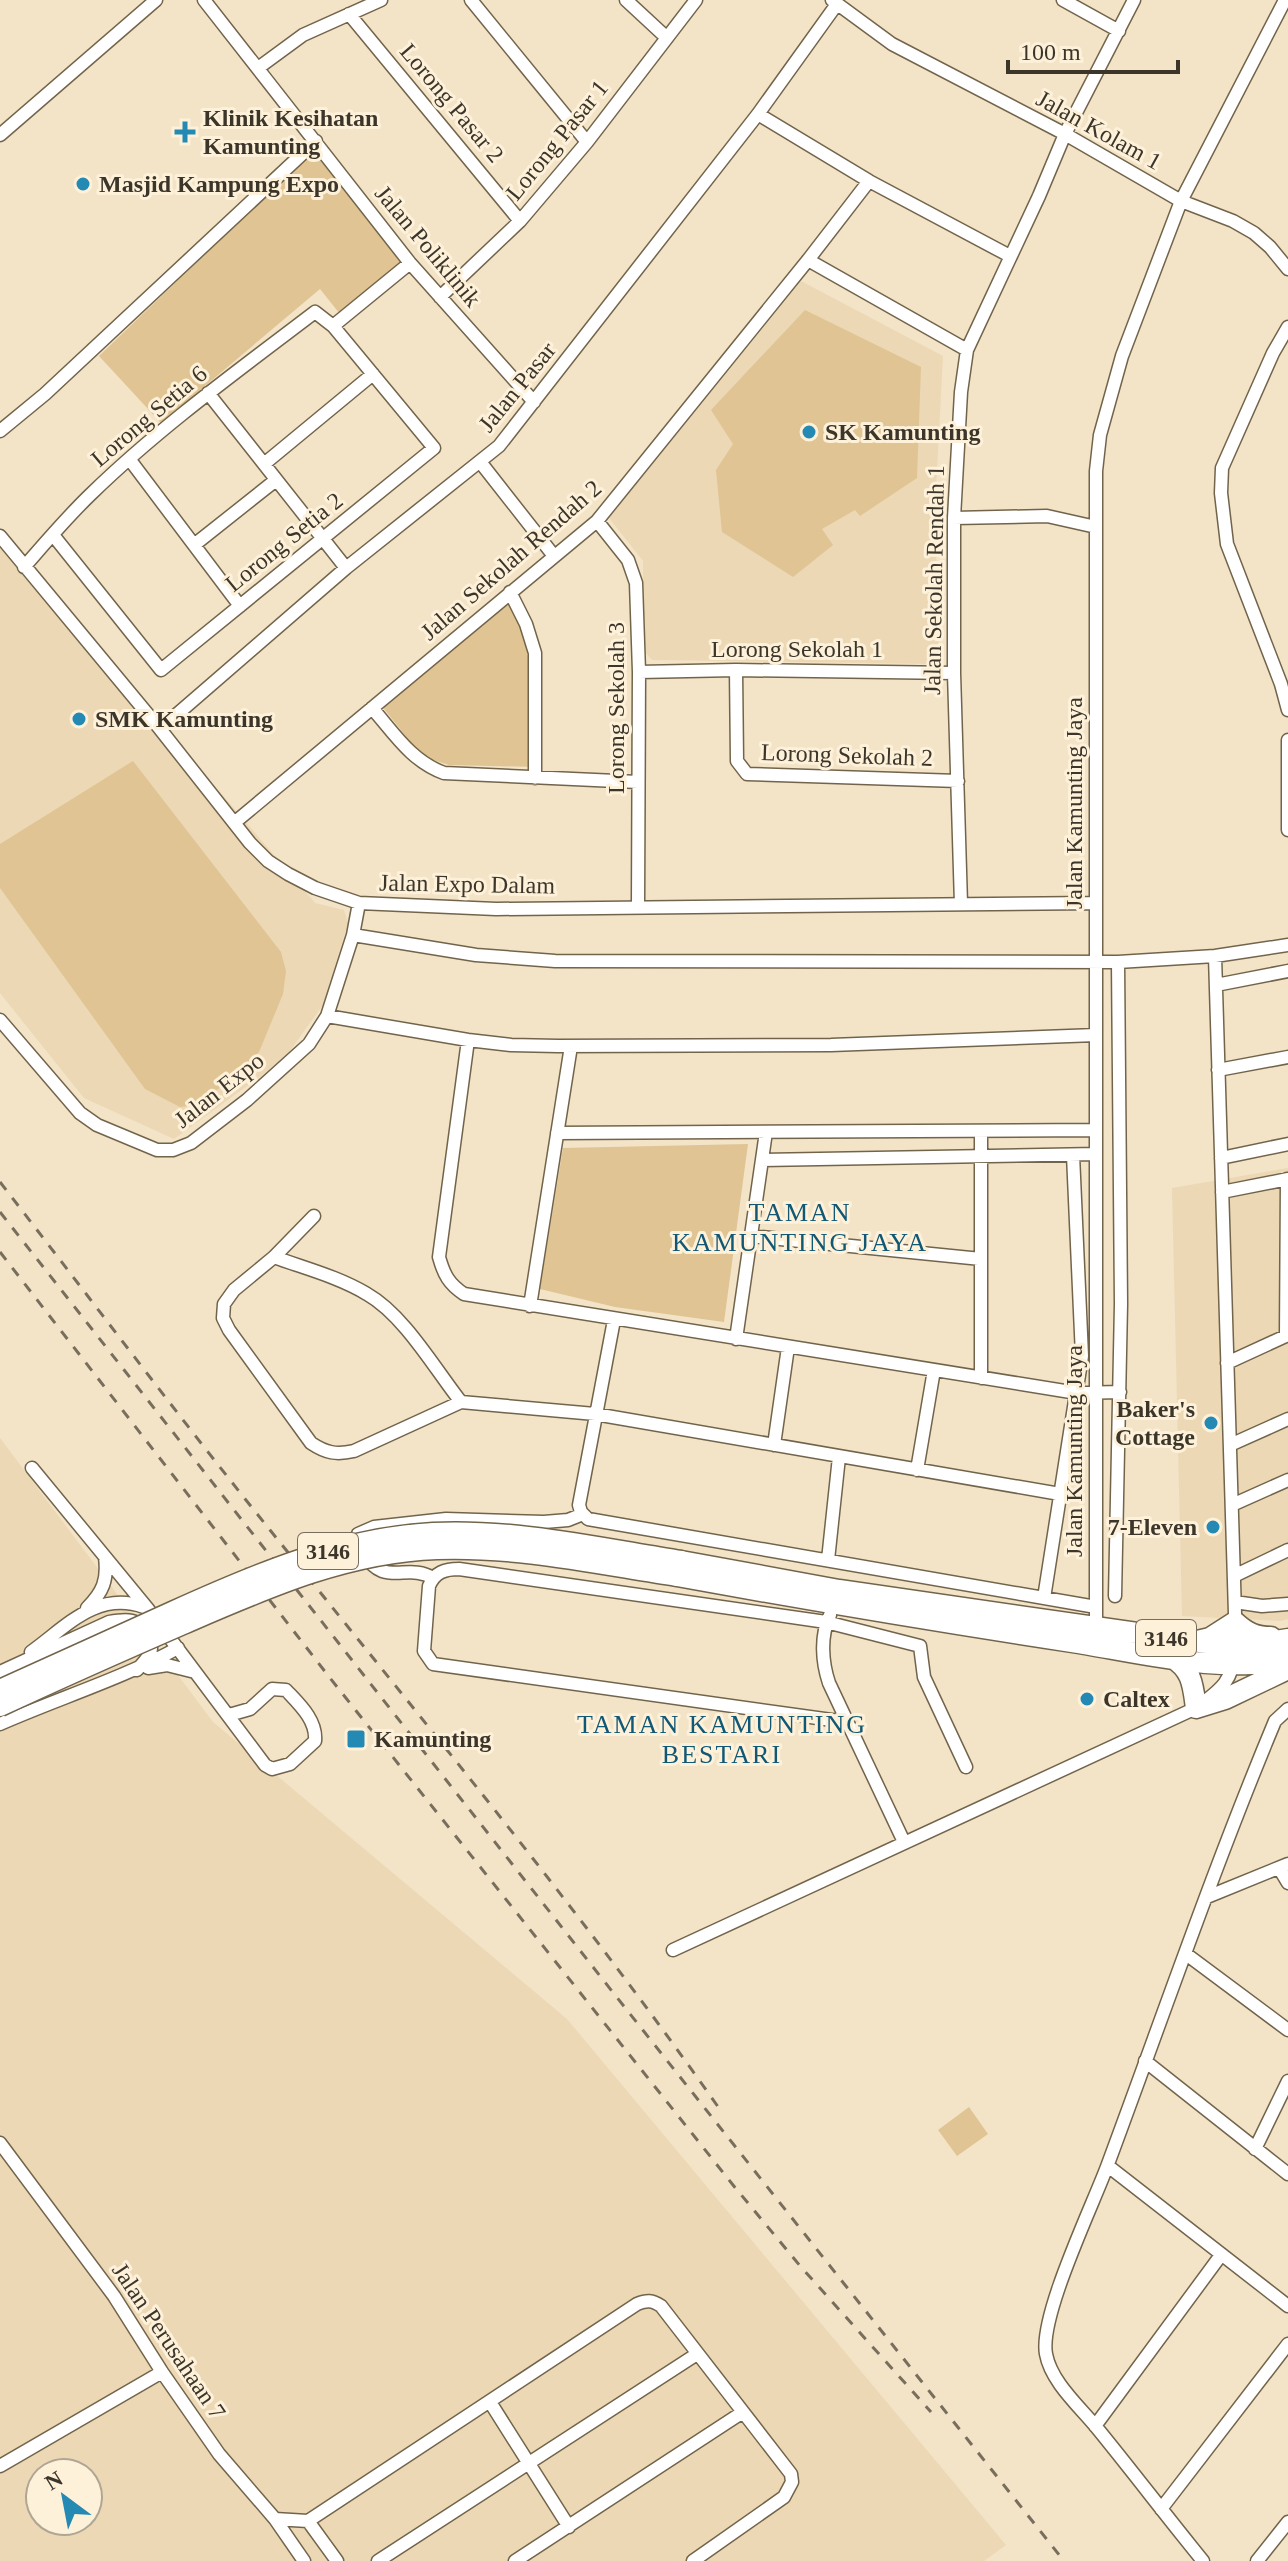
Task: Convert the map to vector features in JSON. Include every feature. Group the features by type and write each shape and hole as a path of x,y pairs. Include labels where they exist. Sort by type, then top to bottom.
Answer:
{"main road":[{"name":"3146","path":"0,1690 252,1576 321,1552 388,1537 434,1533 484,1533 538,1538 679,1568 832,1614 1096,1637 1193,1641 1260,1664 1288,1657"},
{"name":"3146","path":"0,1706 253,1594 325,1567 434,1549 495,1549 679,1568 839,1590 1096,1637 1171,1657 1235,1656 1288,1638"},
{"path":"1193,1641 1210,1638 1235,1612 1244,1631 1258,1637 1288,1638"},
{"path":"1171,1657 1189,1671 1196,1708 1225,1699 1288,1669"}],"street":[{"path":"0,135 156,0"},
{"name":"Jalan Poliklinik","path":"204,0 410,263 534,402"},
{"path":"258,68 303,35 381,0"},
{"path":"471,0 587,142"},
{"path":"626,0 667,38"},
{"name":"Lorong Pasar 1","path":"440,297 520,221 587,142 696,0"},
{"path":"1063,0 1119,31"},
{"name":"Jalan Sekolah Rendah 1","path":"961,904 954,673 954,518 961,392 967,350 1065,134 1134,0"},
{"name":"Jalan Kamunting Jaya","path":"1096,1637 1096,471 1108,401 1181,201 1285,0"},
{"name":"Jalan Kolam 1","path":"835,2 892,44 1065,134 1181,201 1233,221 1254,233 1288,269"},
{"name":"Jalan Pasar","path":"160,729 346,568 499,446 758,114 835,2"},
{"name":"Lorong Pasar 2","path":"349,14 520,221"},
{"path":"758,114 869,181 1010,256"},
{"path":"0,431 45,394 316,141"},
{"name":"Jalan Sekolah Rendah 2","path":"234,823 597,521 869,181"},
{"path":"808,260 967,350"},
{"path":"264,464 373,374 333,326 410,263"},
{"name":"Lorong Setia 6","path":"24,567 92,493 208,393 315,312 333,326"},
{"path":"1288,327 1222,468 1221,493 1227,544 1288,710"},
{"name":"Lorong Setia 2","path":"53,535 161,670 434,448 373,374"},
{"path":"208,393 346,568"},
{"path":"130,460 240,606"},
{"path":"481,463 554,556"},
{"path":"194,545 276,480"},
{"path":"954,518 1047,516 1096,527"},
{"name":"Lorong Sekolah 3","path":"597,521 628,560 636,583 639,672 638,907"},
{"name":"Jalan Expo Dalam","path":"0,536 268,861 315,888 359,903 496,909 1096,903"},
{"path":"510,592 526,624 535,653 535,778"},
{"name":"Lorong Sekolah 2","path":"736,670 737,761 747,774 958,781"},
{"name":"Lorong Sekolah 1","path":"639,672 954,673"},
{"path":"372,708 414,758 444,773 638,782"},
{"path":"1288,740 1288,830"},
{"name":"Jalan Expo","path":"0,1020 80,1113 97,1125 157,1150 173,1150 191,1143 271,1080 309,1044 327,1016 353,935 359,903"},
{"path":"353,935 476,955 555,961 1118,962 1215,956 1288,945"},
{"path":"673,1950 1196,1708 1226,1683 1235,1656 1235,1612 1215,956"},
{"path":"1115,1596 1120,1392 1118,962"},
{"path":"1216,985 1288,971"},
{"path":"327,1016 511,1045 831,1045 1096,1035"},
{"path":"468,1040 439,1257 444,1275 451,1285 464,1294 1077,1393 1120,1392"},
{"path":"530,1306 571,1046"},
{"path":"1218,1070 1288,1057"},
{"path":"557,1133 1096,1130"},
{"path":"981,1131 981,1378"},
{"path":"736,1339 766,1132"},
{"path":"1221,1158 1288,1144"},
{"path":"762,1160 1096,1154"},
{"path":"1044,1598 1082,1356 1073,1155"},
{"path":"1222,1192 1288,1179 1287,1335 1227,1363"},
{"path":"314,1216 274,1257 234,1290 224,1304 223,1318 311,1443 323,1451 338,1455 354,1451 461,1402 595,1414 1060,1494"},
{"path":"751,1236 981,1259"},
{"path":"274,1257 368,1294 387,1309 461,1402"},
{"path":"614,1320 579,1505 588,1519 1096,1607"},
{"path":"774,1445 788,1347"},
{"path":"917,1470 934,1370"},
{"path":"1230,1445 1288,1419"},
{"path":"828,1560 839,1457"},
{"path":"32,1468 148,1609 265,1765 272,1769 290,1764 315,1741 316,1731 312,1721 286,1690 272,1689 250,1709 229,1715"},
{"path":"1232,1505 1288,1480"},
{"path":"433,1578 417,1572 386,1573 372,1567 357,1540 359,1532 374,1527 446,1519 544,1522 568,1520 583,1514"},
{"path":"1234,1576 1288,1550"},
{"path":"4,1670 82,1613 101,1592 106,1580 105,1557"},
{"path":"846,1722 433,1664 424,1651 429,1586 440,1572 459,1569 832,1614 920,1646 924,1677 966,1767"},
{"path":"82,1613 113,1601 130,1602 148,1609"},
{"path":"1235,1612 1288,1604"},
{"path":"832,1614 823,1655 824,1668 846,1722 904,1842"},
{"path":"4,1670 109,1622 125,1619 135,1621 145,1629 152,1646 137,1670"},
{"path":"0,1724 137,1670 178,1648"},
{"path":"137,1670 167,1665 195,1672"},
{"path":"1203,2561 1073,2400 1050,2367 1046,2352 1052,2307 1275,1721 1288,1709"},
{"path":"1207,1897 1283,1866 1288,1883"},
{"path":"1186,1954 1288,2030"},
{"path":"1145,2061 1288,2174"},
{"path":"1255,2149 1288,2081"},
{"name":"Jalan Perusahaan 7","path":"0,2143 105,2283 219,2454 275,2519 304,2561"},
{"path":"1108,2166 1288,2306"},
{"path":"1095,2426 1221,2255"},
{"path":"275,2519 308,2521 645,2301 661,2306 791,2474 789,2490 784,2497 693,2561"},
{"path":"1161,2509 1288,2344"},
{"path":"378,2561 697,2354"},
{"path":"0,2466 162,2372"},
{"path":"490,2402 569,2527"},
{"path":"515,2561 743,2412"},
{"path":"308,2521 337,2561"},
{"path":"1257,2561 1288,2522"}],"shaded area":[{"path":"313,151 402,263 340,314 320,289 161,423 99,356"},
{"name":"SK Kamunting","path":"801,281 943,356 935,508 939,657 932,664 652,660 644,651 643,561 609,518"},
{"path":"805,310 921,367 917,478 860,516 855,510 822,529 833,545 793,577 722,532 716,470 733,444 711,410"},
{"name":"SMK Kamunting","path":"0,535 315,903 344,910 348,923 323,1005 289,1052 174,1139 84,1098 0,993"},
{"path":"508,602 518,620 529,660 535,767 449,765 419,753 381,705"},
{"path":"133,761 281,952 286,971 283,994 259,1052 235,1077 196,1105 180,1107 145,1089 0,888 0,844"},
{"path":"748,1144 724,1322 615,1307 540,1289 563,1148"},
{"path":"1288,1168 1288,1619 1182,1616 1172,1188"},
{"path":"0,1438 213,1722 567,2019 1006,2545 984,2561 0,2561"},
{"path":"969,2107 988,2134 957,2156 938,2130"}],"railway":[{"path":"0,1182 236,1487 557,1889 721,2111"},
{"path":"0,1212 1064,2561"},
{"path":"0,1252 330,1678 733,2185 801,2267 931,2412"}],"place":[{"name":"Klinik Kesihatan Kamunting","path":"185,132"},
{"name":"Masjid Kampung Expo","path":"83,184"},
{"name":"SK Kamunting","path":"809,432"},
{"name":"SMK Kamunting","path":"79,719"},
{"name":"Baker's Cottage","path":"1211,1423"},
{"name":"7-Eleven","path":"1213,1527"},
{"name":"Caltex","path":"1087,1699"},
{"name":"Kamunting","path":"356,1739"}],"district":[{"name":"TAMAN KAMUNTING JAYA","path":"800,1227"},
{"name":"TAMAN KAMUNTING BESTARI","path":"722,1739"}]}
